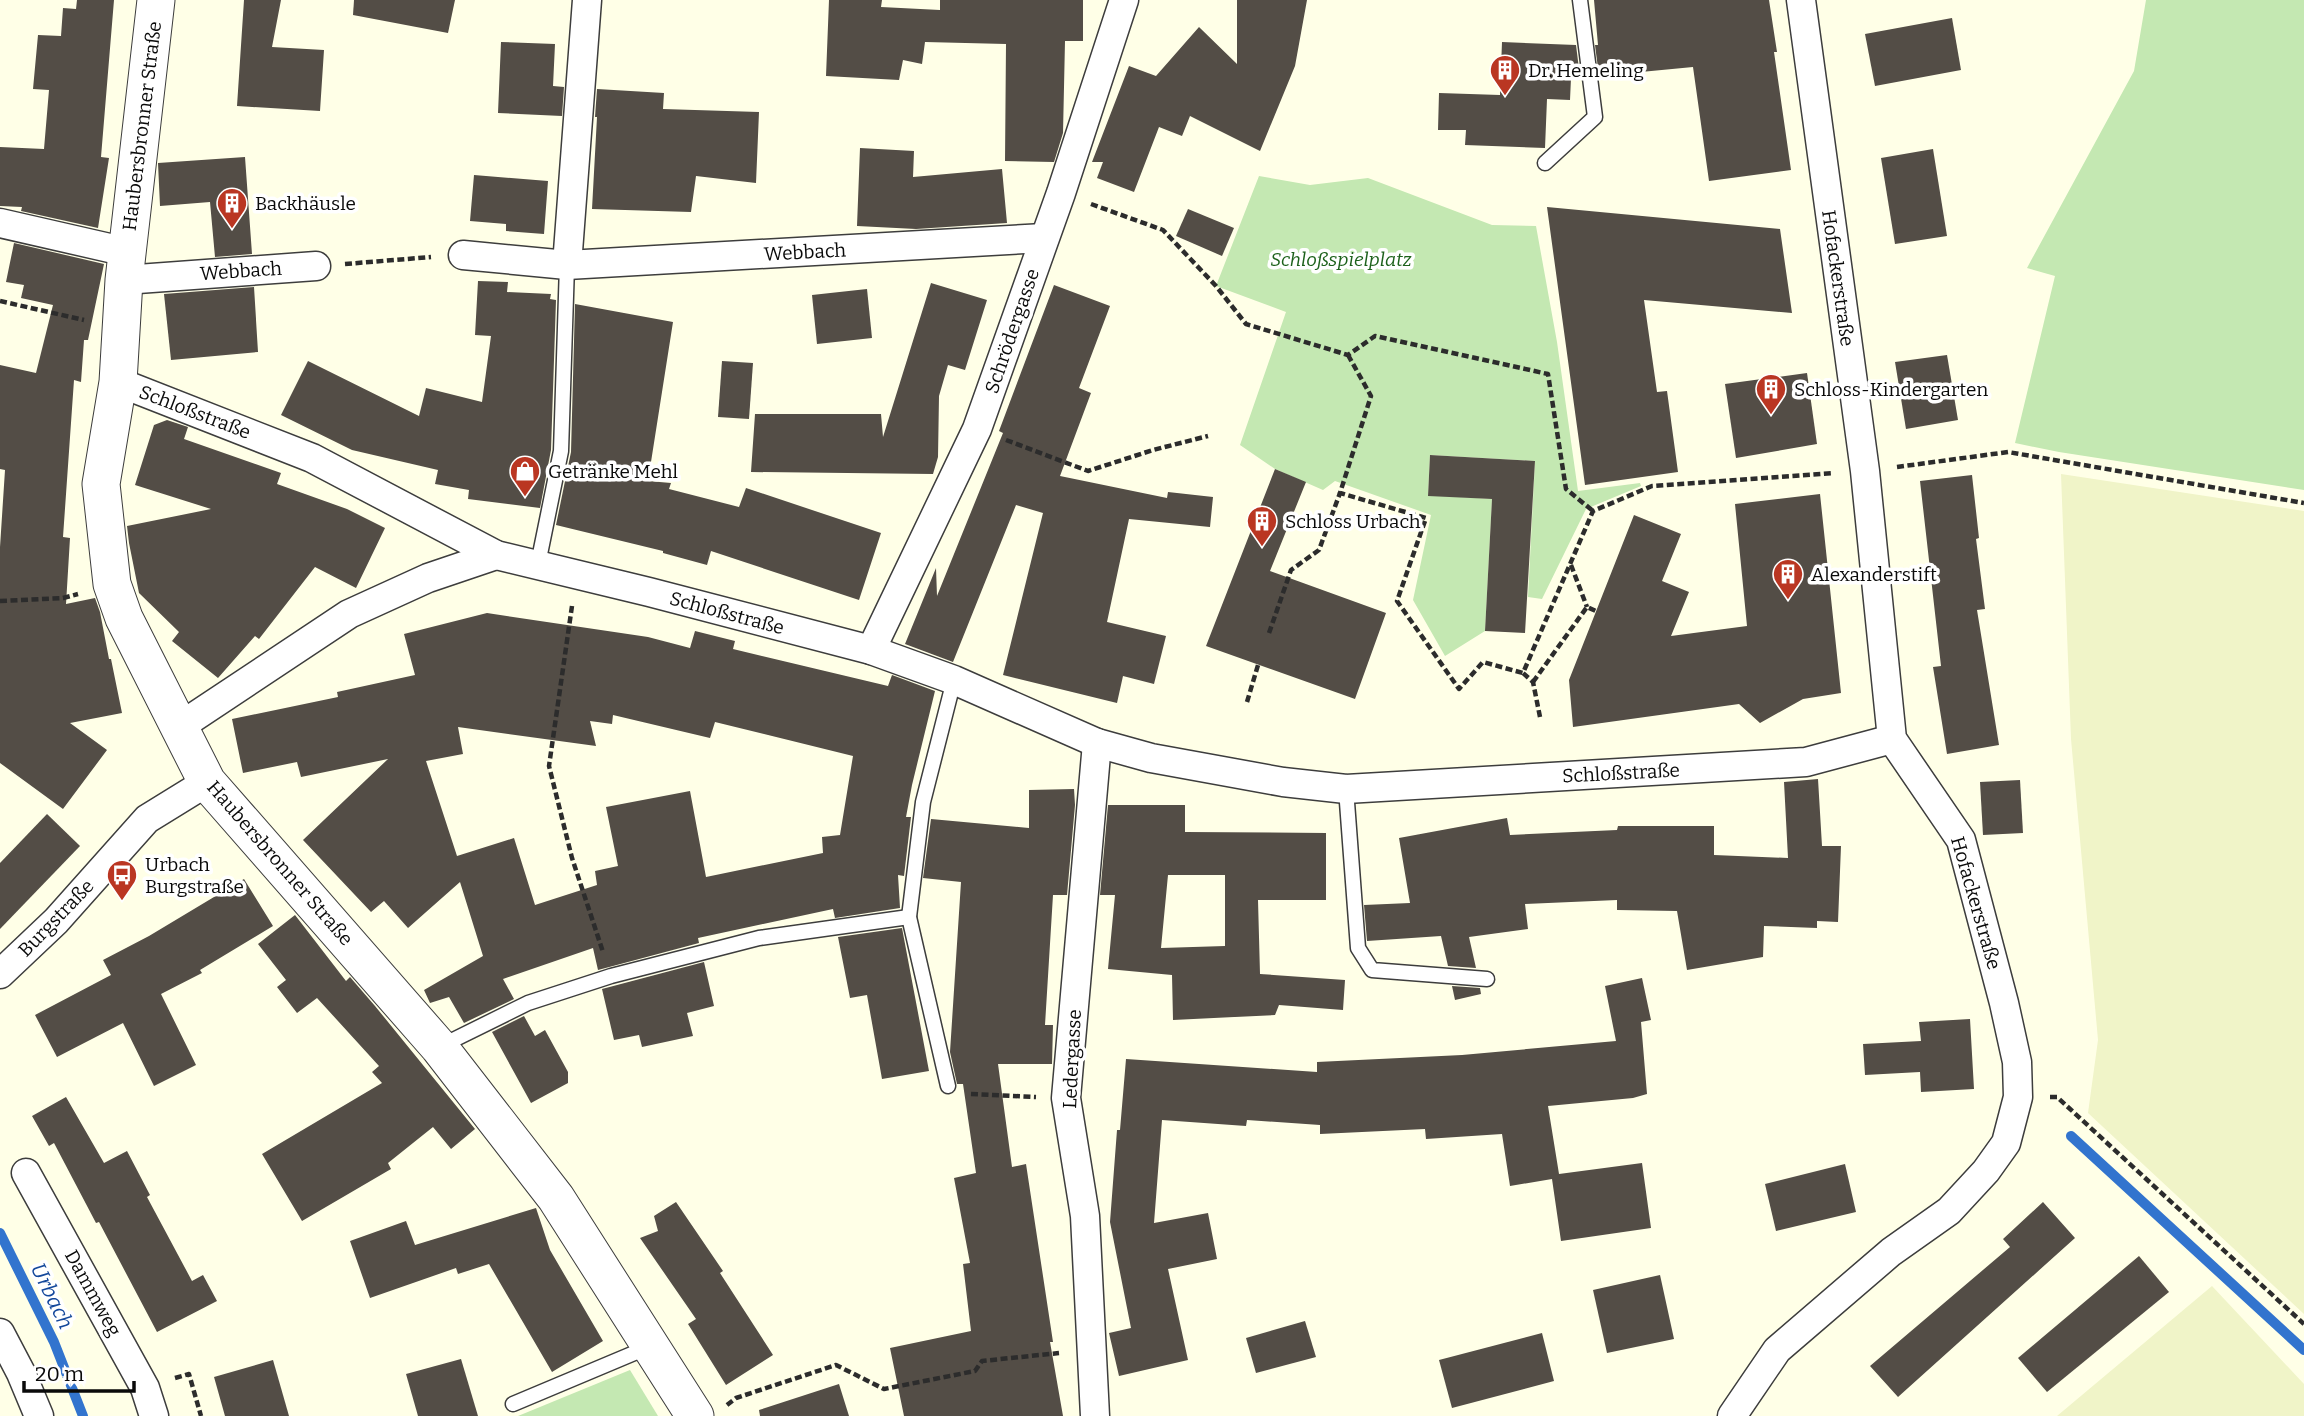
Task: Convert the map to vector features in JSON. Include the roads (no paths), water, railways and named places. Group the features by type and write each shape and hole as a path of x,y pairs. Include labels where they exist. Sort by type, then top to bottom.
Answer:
{"street":[{"name":"Haubersbronner Straße","path":"156,0 125,266 118,382 101,484 112,584 124,618 207,782 439,1047 556,1198 652,1346 708,1413"},
{"path":"567,265 587,0"},
{"name":"Schrödergasse","path":"871,650 977,429 1061,193 1124,0"},
{"name":"Hofackerstraße","path":"1732,1416 1777,1350 1891,1252 1949,1211 1986,1171 2006,1143 2018,1097 2017,1062 2004,1003 1961,840 1892,739 1865,471 1801,0"},
{"name":"Haubersbronner Straße","path":"0,223 125,266"},
{"name":"Webbach","path":"463,255 567,265 1044,239"},
{"name":"Webbach","path":"125,266 316,266"},
{"name":"Schloßstraße","path":"118,382 312,458 496,555 871,650 954,680 1097,743 1152,758 1283,782 1346,789 1806,762 1892,739"},
{"path":"179,727 349,614 428,578 496,555"},
{"name":"Ledergasse","path":"1095,1416 1085,1216 1066,1098 1097,743"},
{"name":"Burgstraße","path":"0,974 56,921 147,818 207,782"},
{"name":"Dammweg","path":"26,1173 145,1388 154,1416"},
{"path":"0,1333 39,1416"}],"lane":[{"path":"1545,163 1595,117 1580,0"},
{"path":"538,564 561,451 567,265"},
{"path":"948,1086 909,917 923,802 954,680"},
{"path":"1346,789 1358,948 1372,970 1487,979"},
{"path":"439,1047 528,1003 611,976 759,939 909,917"},
{"path":"513,1404 652,1346"}],"waterway":[{"path":"2071,1136 2304,1350"},
{"name":"Urbach","path":"0,1233 54,1342 83,1416"}],"place":[{"name":"Dr. Hemeling","path":"1505,97"},
{"name":"Backhäusle","path":"232,230"},
{"name":"Schloss-Kindergarten","path":"1771,416"},
{"name":"Getränke Mehl","path":"525,498"},
{"name":"Schloss Urbach","path":"1262,548"},
{"name":"Alexanderstift","path":"1788,601"},
{"name":"Urbach Burgstraße","path":"122,902"}],"park label":[{"name":"Schloßspielplatz","path":"1341,259"}]}
